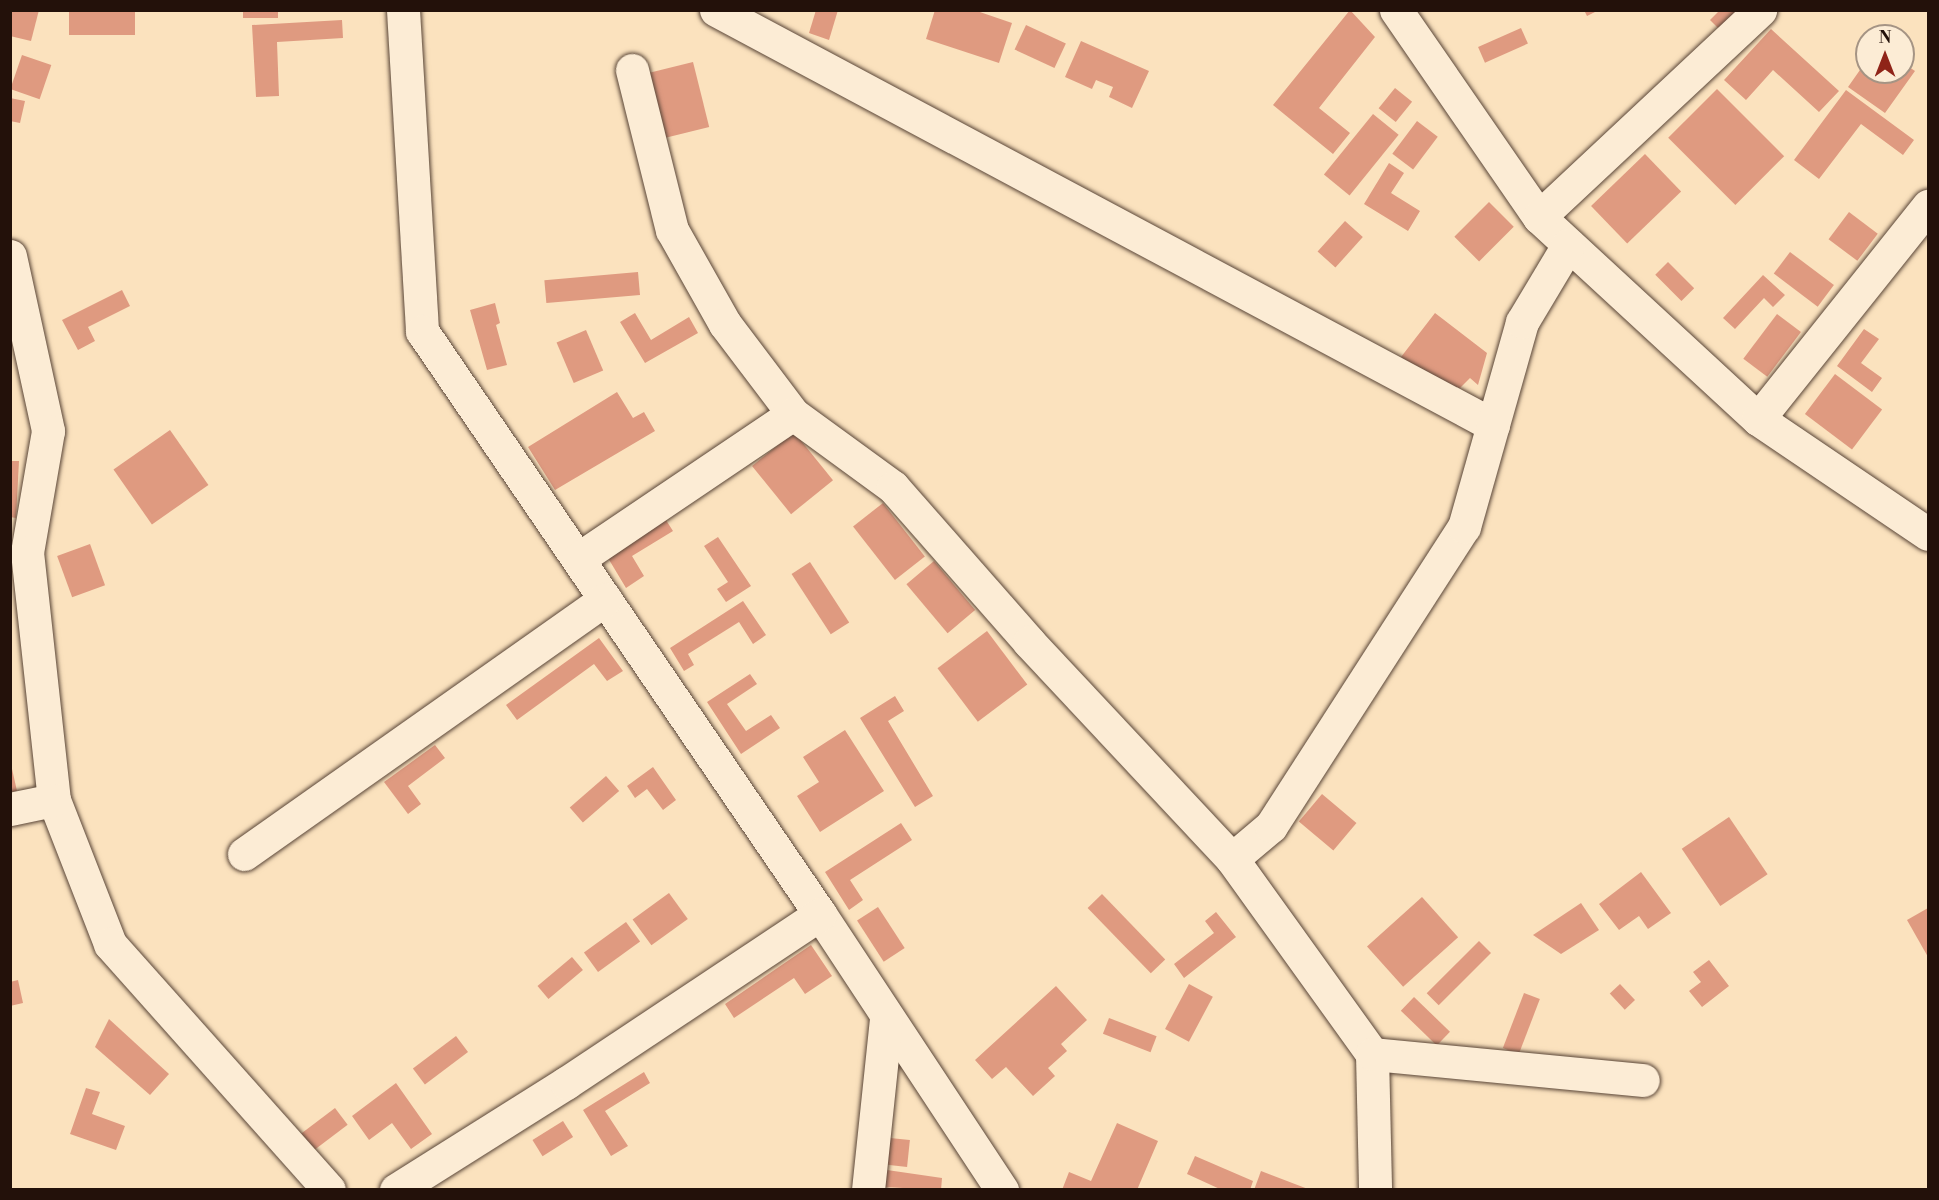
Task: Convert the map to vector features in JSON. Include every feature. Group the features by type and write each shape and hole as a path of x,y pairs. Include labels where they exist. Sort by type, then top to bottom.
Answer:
{"street":[{"path":"403,10 422,331 820,914 886,1018 1002,1190"},
{"path":"716,10 1493,425"},
{"path":"1396,10 1539,217 1758,419 1929,534"},
{"path":"1539,217 1760,10"},
{"path":"632,70 672,230 725,324 793,414 893,487 1029,642 1232,859 1372,1054 1375,1190"},
{"path":"1758,419 1929,206"},
{"path":"1232,859 1271,826 1464,526 1522,322 1568,244"},
{"path":"10,256 48,431 27,552 54,800 110,944 329,1190"},
{"path":"578,559 793,414"},
{"path":"244,854 605,599"},
{"path":"10,809 54,800"},
{"path":"396,1190 566,1083 820,914"},
{"path":"868,1190 886,1018"},
{"path":"1372,1054 1643,1080"}],"building":[{"path":"10,10 39,10 31,41 10,36"},
{"path":"69,10 135,10 135,35 69,35"},
{"path":"243,10 278,10 278,18 243,18"},
{"path":"816,10 838,10 829,40 809,33"},
{"path":"935,10 974,10 1012,23 999,63 926,39"},
{"path":"1350,10 1375,37 1319,108 1350,133 1333,154 1273,105"},
{"path":"1584,10 1599,10 1587,16"},
{"path":"1720,10 1750,10 1725,35 1710,20"},
{"path":"342,20 343,38 277,42 279,96 256,97 252,25"},
{"path":"1026,25 1066,44 1054,68 1015,49"},
{"path":"1521,28 1528,44 1485,63 1478,47"},
{"path":"1771,29 1839,91 1819,112 1773,70 1746,100 1724,80"},
{"path":"1081,41 1149,71 1132,108 1109,97 1113,87 1096,80 1092,89 1065,77"},
{"path":"22,55 51,65 40,99 10,89"},
{"path":"693,62 709,127 663,139 646,74"},
{"path":"1855,77 1855,84 1906,84 1885,113 1848,87"},
{"path":"1395,88 1412,102 1396,122 1379,108"},
{"path":"1717,89 1784,156 1735,205 1668,138"},
{"path":"1846,90 1914,140 1903,155 1861,124 1819,179 1794,160"},
{"path":"10,98 25,101 20,123 10,121"},
{"path":"1373,114 1399,135 1350,195 1324,175"},
{"path":"1417,121 1438,137 1413,169 1392,154"},
{"path":"1645,154 1681,191 1627,244 1591,206"},
{"path":"1389,163 1404,173 1391,193 1420,211 1408,231 1364,204"},
{"path":"1489,202 1514,227 1479,261 1454,237"},
{"path":"1849,212 1878,234 1857,261 1829,239"},
{"path":"1345,221 1363,237 1335,268 1318,251"},
{"path":"1790,252 1834,285 1818,307 1774,274"},
{"path":"1668,262 1694,288 1681,301 1655,275"},
{"path":"638,272 640,295 546,303 544,280"},
{"path":"1763,275 1785,295 1773,307 1764,298 1735,329 1723,318"},
{"path":"122,290 130,306 88,327 95,341 78,350 62,320"},
{"path":"495,303 500,323 496,325 507,365 487,370 470,310"},
{"path":"635,313 651,340 689,317 698,333 645,363 620,322"},
{"path":"1435,313 1487,353 1478,385 1470,378 1452,396 1401,357"},
{"path":"1777,314 1801,332 1767,377 1743,359"},
{"path":"1864,329 1879,339 1861,363 1882,378 1872,392 1837,366"},
{"path":"586,330 603,371 574,383 557,343"},
{"path":"1835,374 1882,410 1852,449 1805,414"},
{"path":"617,392 633,418 644,412 655,431 555,490 528,447"},
{"path":"170,430 208,485 152,524 113,470"},
{"path":"794,432 833,480 791,514 752,466"},
{"path":"10,461 19,461 16,518 10,517"},
{"path":"883,503 925,557 895,580 853,526"},
{"path":"664,517 673,531 632,556 644,576 626,588 605,553"},
{"path":"718,537 751,586 726,602 717,589 728,582 704,546"},
{"path":"90,544 105,585 72,597 57,556"},
{"path":"934,561 975,610 948,633 906,584"},
{"path":"810,562 849,622 831,634 792,574"},
{"path":"743,601 766,635 753,644 739,622 688,654 694,665 684,671 670,648"},
{"path":"987,631 1027,685 978,722 937,668"},
{"path":"599,638 623,671 607,681 594,664 517,720 506,705"},
{"path":"750,674 757,684 727,704 746,731 771,715 780,728 741,754 707,702"},
{"path":"895,696 904,711 888,721 933,796 915,807 860,718"},
{"path":"845,730 884,791 820,832 797,796 819,782 803,757"},
{"path":"435,745 445,758 408,786 421,804 408,814 384,782"},
{"path":"10,760 17,791 10,792"},
{"path":"653,767 676,800 663,810 647,789 635,798 627,786"},
{"path":"606,776 619,791 583,823 570,807"},
{"path":"1322,794 1356,823 1333,851 1299,822"},
{"path":"1729,817 1768,874 1720,906 1682,849"},
{"path":"901,823 912,840 850,880 863,900 849,910 825,872"},
{"path":"1641,872 1671,913 1648,929 1639,916 1619,930 1599,904"},
{"path":"669,893 688,919 651,945 633,919"},
{"path":"1102,894 1165,959 1151,973 1088,908"},
{"path":"1422,897 1458,937 1403,987 1367,947"},
{"path":"1581,903 1599,930 1561,954 1533,935"},
{"path":"878,907 905,948 884,962 857,921"},
{"path":"1928,908 1928,957 1907,920"},
{"path":"1216,912 1236,937 1184,978 1174,964 1214,933 1205,921"},
{"path":"626,922 640,941 598,972 584,953"},
{"path":"1479,941 1491,953 1439,1005 1427,993"},
{"path":"811,945 832,976 805,994 794,978 734,1018 725,1004"},
{"path":"572,957 583,970 548,999 538,986"},
{"path":"1709,960 1729,986 1702,1007 1689,991 1701,982 1693,972"},
{"path":"18,980 23,1003 10,1006 10,982"},
{"path":"1189,984 1213,997 1189,1042 1165,1029"},
{"path":"1620,984 1635,1000 1625,1010 1610,994"},
{"path":"1056,986 1087,1020 1061,1044 1067,1051 1048,1068 1055,1076 1033,1096 1006,1067 992,1079 975,1060"},
{"path":"1524,993 1540,999 1519,1054 1503,1048"},
{"path":"1414,997 1450,1032 1437,1045 1401,1011"},
{"path":"1109,1018 1157,1036 1151,1052 1103,1034"},
{"path":"109,1019 169,1074 150,1095 95,1047"},
{"path":"456,1036 468,1052 425,1084 413,1068"},
{"path":"644,1072 650,1083 605,1111 628,1146 611,1156 583,1110"},
{"path":"396,1083 432,1134 411,1149 392,1123 369,1140 352,1116"},
{"path":"86,1088 100,1092 92,1114 125,1126 116,1150 70,1134"},
{"path":"335,1108 348,1125 305,1157 293,1140"},
{"path":"563,1121 573,1137 543,1156 532,1140"},
{"path":"1117,1123 1158,1141 1137,1190 1062,1190 1069,1172 1091,1181"},
{"path":"890,1138 910,1140 907,1167 887,1165"},
{"path":"1195,1156 1253,1181 1250,1190 1222,1190 1187,1174"},
{"path":"887,1170 942,1178 941,1190 884,1187"},
{"path":"1261,1171 1308,1189 1308,1190 1254,1190"}]}
